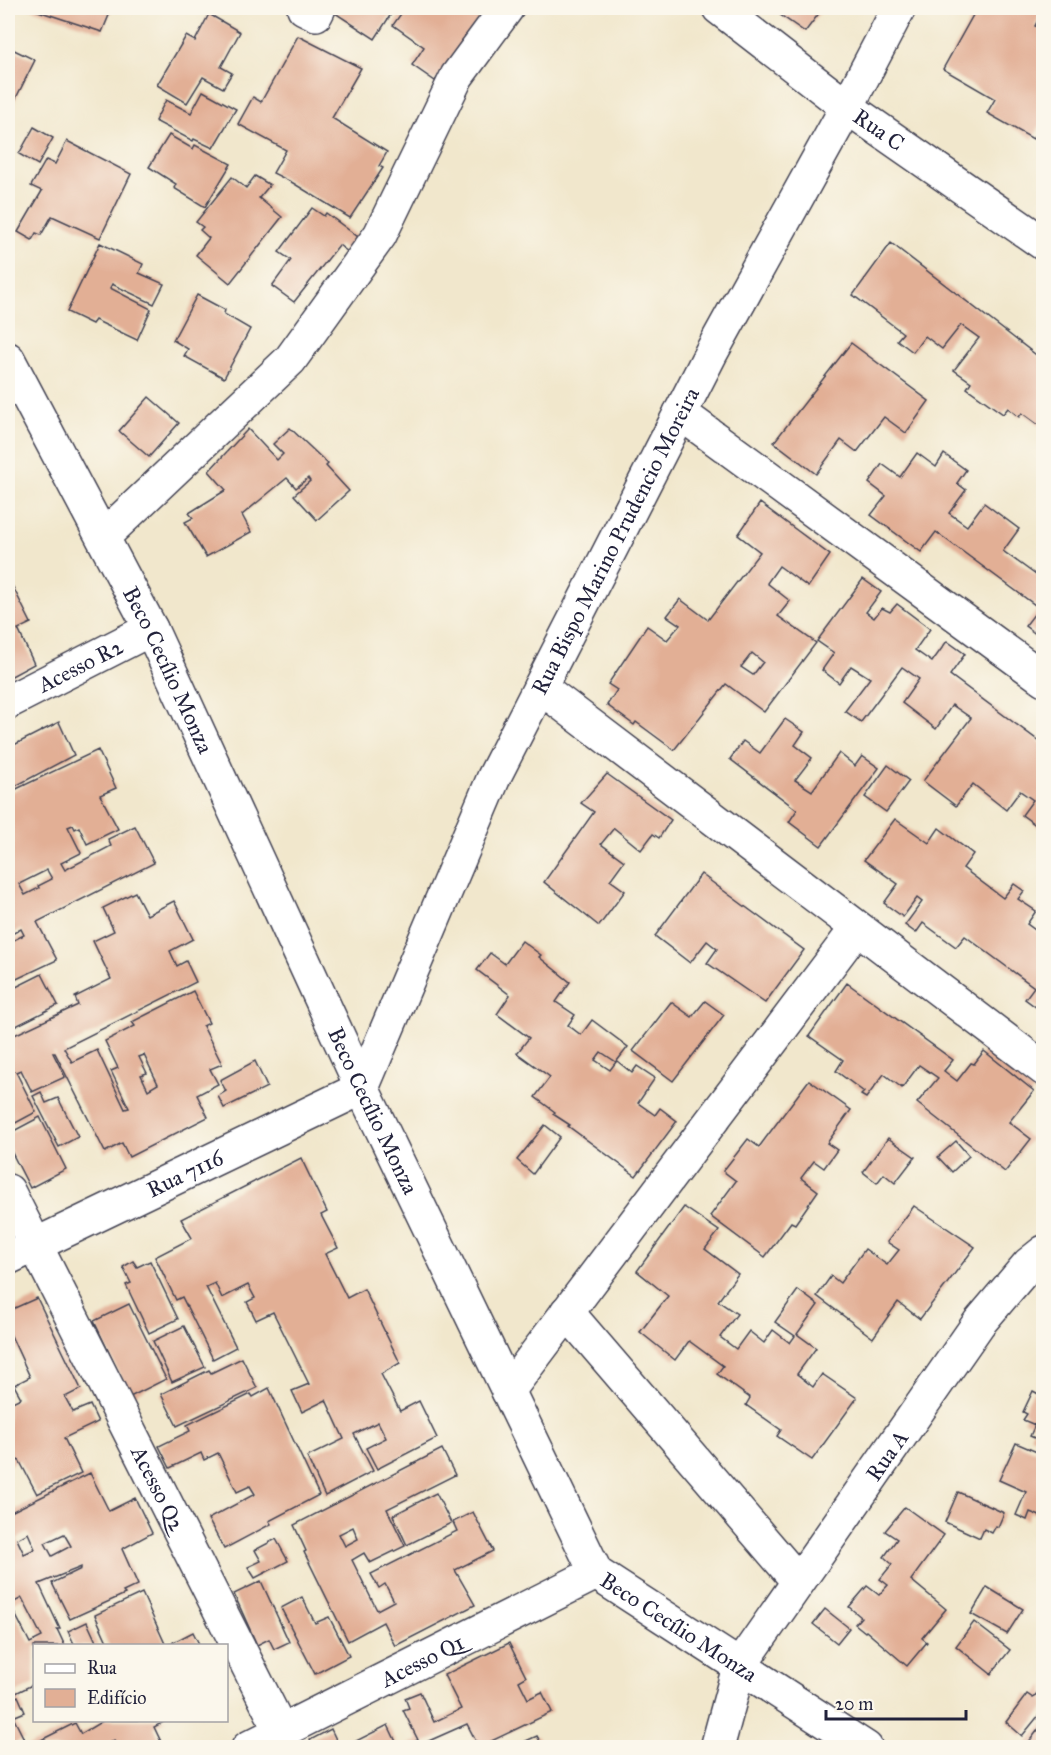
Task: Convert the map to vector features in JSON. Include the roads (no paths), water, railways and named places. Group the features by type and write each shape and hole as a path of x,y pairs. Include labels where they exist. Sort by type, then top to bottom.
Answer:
{"street":[{"path":"304,8 316,14 320,8"},
{"path":"103,537 290,360 380,235 457,76 507,8"},
{"name":"Rua C","path":"719,8 847,107 1044,244"},
{"name":"Rua Bispo Marino Prudencio Moreira","path":"362,1088 494,777 711,354 899,8"},
{"name":"Beco Cecílio Monza","path":"8,359 152,629 362,1088 596,1573 866,1748"},
{"path":"680,413 1044,679"},
{"name":"Acesso R2","path":"8,702 152,629"},
{"path":"540,687 1044,1069"},
{"path":"508,1391 857,928"},
{"name":"Rua 7116","path":"21,1252 362,1088"},
{"name":"Acesso Q2","path":"8,1191 21,1252 282,1731"},
{"name":"Rua A","path":"717,1748 739,1666 979,1323 1039,1264"},
{"path":"567,1312 798,1581"},
{"name":"Acesso Q1","path":"248,1748 596,1573"}]}
